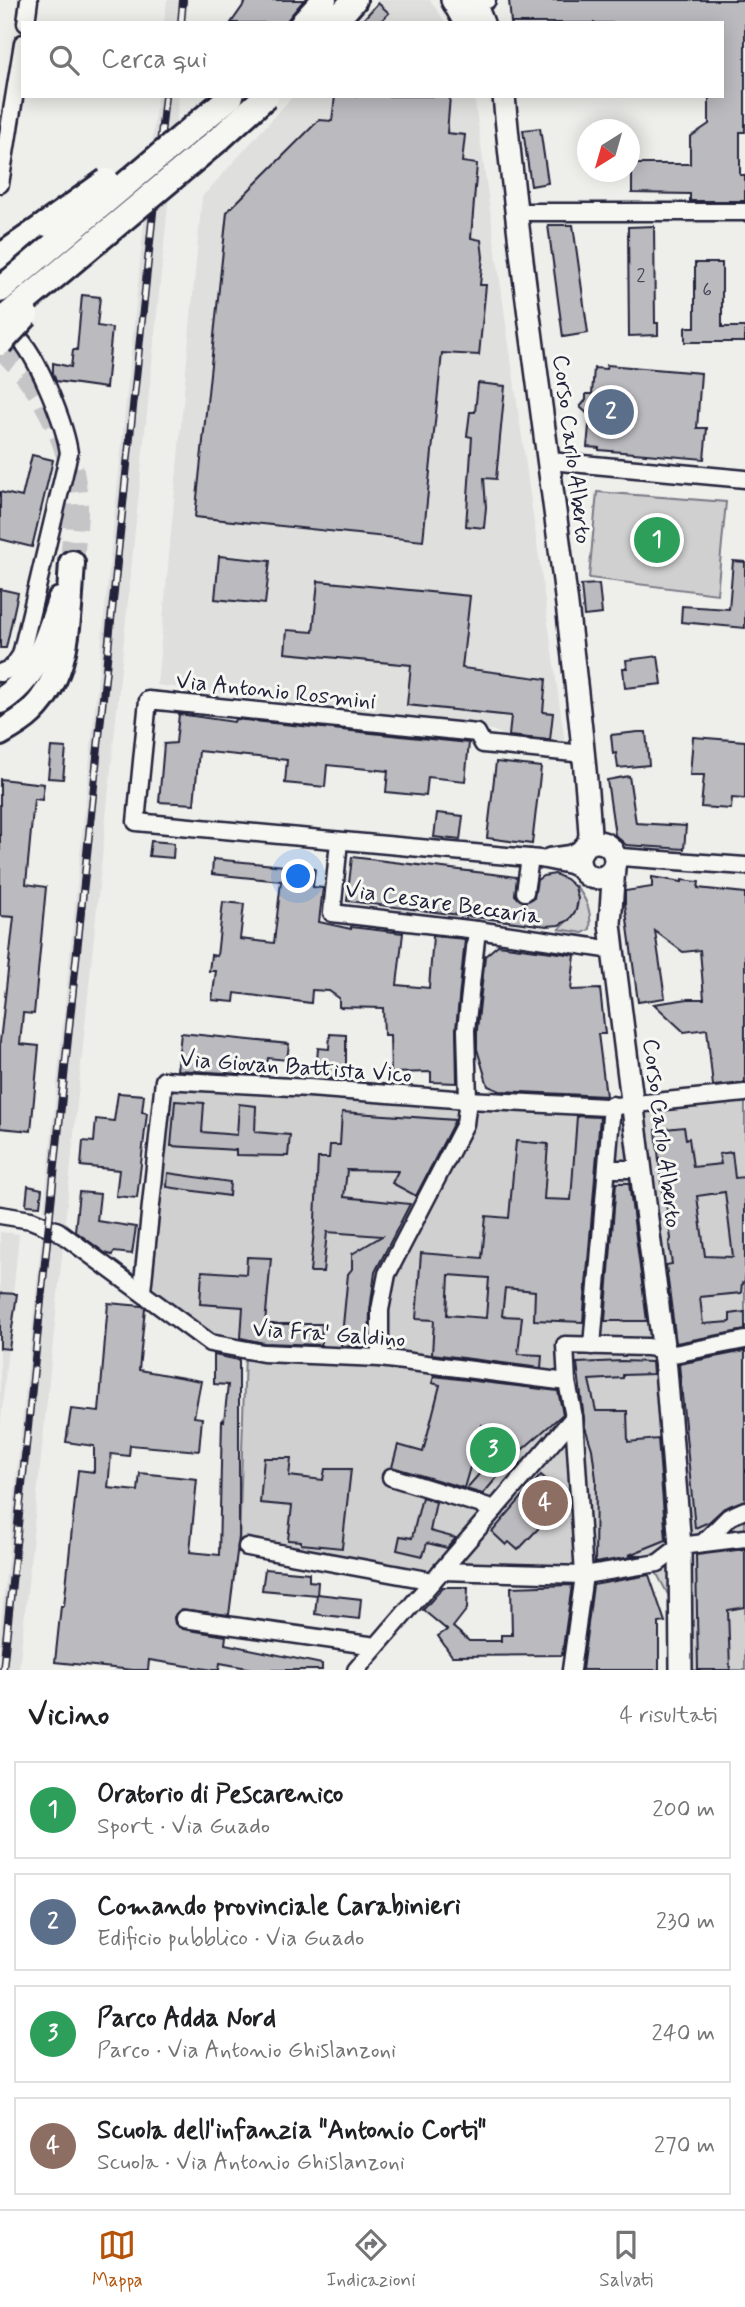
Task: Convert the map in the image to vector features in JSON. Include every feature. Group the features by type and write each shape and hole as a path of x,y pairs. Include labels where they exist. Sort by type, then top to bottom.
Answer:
{"highway":[{"path":"305,21 324,0"},
{"path":"336,21 355,0"},
{"path":"0,257 106,182 208,98"},
{"path":"0,290 229,98"},
{"path":"0,321 221,137 264,98"},
{"path":"0,343 38,302 56,276"},
{"path":"0,701 23,681 42,654 72,563 67,634 57,671 32,711 0,733"}],"main road":[{"path":"452,0 465,21"},
{"path":"474,0 482,21"},
{"name":"Corso Carlo Alberto","path":"495,98 507,134"},
{"name":"Corso Carlo Alberto","path":"504,98 585,762 590,835 585,847"},
{"name":"Corso Carlo Alberto","path":"585,762 609,846"},
{"path":"595,841 609,846 616,857 614,867 605,877 596,878 586,873 579,864 585,847 595,841"},
{"name":"Corso Carlo Alberto","path":"614,867 610,924 623,1104 641,1169 662,1349 680,1546 681,1670"},
{"name":"Corso Carlo Alberto","path":"586,873 610,924"}],"street":[{"path":"26,21 29,0"},
{"path":"0,184 21,55"},
{"path":"517,212 745,212"},
{"path":"0,321 20,339 34,361 62,425 69,453 21,655 4,672"},
{"path":"550,461 745,479"},
{"name":"Via Antonio Rosmini","path":"585,762 483,744 477,733 148,700 136,822 535,859 570,865 586,873"},
{"name":"Via Cesare Beccaria","path":"339,841 332,913 477,930 523,929 613,950"},
{"name":"Via Antonio Rosmini","path":"535,859 570,854 585,847"},
{"path":"614,867 621,857 745,866"},
{"path":"525,892 535,859"},
{"path":"380,1358 380,1310 387,1275 465,1124 468,1100 466,1030 477,930"},
{"name":"Via Giovan Battista Vico","path":"142,1291 164,1080 468,1100"},
{"path":"468,1100 606,1107 745,1093"},
{"path":"592,1346 607,1177 623,1104"},
{"path":"607,1177 641,1169"},
{"name":"Via Fra' Galdino","path":"0,1215 31,1220 58,1231 210,1342 262,1353 380,1358 567,1382"},
{"path":"571,1670 584,1575 574,1417 567,1382 565,1345 662,1349 674,1354 745,1340"},
{"path":"356,1670 574,1417"},
{"path":"391,1477 495,1509"},
{"path":"703,1543 729,1517 745,1510"},
{"path":"247,1547 437,1576 584,1575 658,1563 680,1546 743,1541"},
{"path":"184,1619 376,1647"}],"shaded area":[{"path":"167,0 188,0 186,21 164,21"},
{"path":"379,0 430,0 445,21 361,21"},
{"path":"157,98 179,98 65,1223 44,1210"},
{"path":"291,98 474,98 565,743 509,737 492,730 157,685 202,197"},
{"path":"597,492 726,502 717,594 589,578"},
{"path":"575,885 585,900 590,916 590,929 583,933 559,929 576,910 578,900"},
{"path":"156,1079 664,1104 745,1096 745,1670 680,1670 678,1613 649,1559 583,1577 455,1567 412,1574 239,1549 245,1352 199,1347 138,1298"},
{"path":"0,1232 19,1234 0,1430"},
{"path":"42,1234 63,1246 19,1670 0,1670 0,1631"}],"building":[{"path":"247,0 304,0 287,21 232,21"},
{"path":"509,0 745,0 745,132 740,132 740,175 745,175 745,201 690,201 690,194 632,193 632,182 640,182 640,164 690,164 690,137 709,124 709,98 724,98 724,21 511,21"},
{"path":"378,3 389,13 381,21 362,21"},
{"path":"335,98 450,98 447,133 465,135 462,162 477,164 471,238 481,240 483,257 480,285 486,285 479,355 442,353 423,541 195,517 227,212 319,120 332,121"},
{"path":"540,128 548,183 531,186 523,130"},
{"path":"548,225 573,225 588,333 563,337"},
{"path":"654,226 655,323 658,323 658,335 629,336 628,227"},
{"path":"695,263 722,263 722,327 745,327 745,342 685,342 685,327 695,327"},
{"path":"82,295 100,297 97,326 112,328 106,388 56,381 53,373 53,363 71,367 73,350 77,350"},
{"path":"607,365 701,373 697,428 707,428 704,459 587,447 590,416 580,407 586,400 586,394 592,394 594,368 606,369"},
{"path":"478,383 505,386 496,479 484,478 484,528 466,526 472,437 467,436 470,412 475,412"},
{"path":"32,455 53,460 32,547 0,539 0,492 22,497"},
{"path":"219,556 270,561 265,604 215,599"},
{"path":"733,561 745,562 745,628 681,622 682,606 729,609"},
{"path":"318,581 470,596 462,668 546,679 543,712 553,713 550,740 509,736 511,716 407,705 411,665 285,653 287,630 313,632"},
{"path":"599,584 602,614 584,616 581,585"},
{"path":"0,589 18,593 6,648 0,648"},
{"path":"658,656 662,684 625,688 623,668 627,668 626,660"},
{"path":"179,714 234,722 235,719 469,743 465,781 428,777 426,796 386,792 388,771 327,765 325,787 285,783 287,760 199,751 194,804 159,802 164,744 176,743"},
{"path":"646,732 649,765 618,768 611,735"},
{"path":"693,737 745,741 745,799 732,798 731,809 701,807 704,775 690,775"},
{"path":"51,747 66,748 63,779 48,778"},
{"path":"496,762 541,767 532,844 487,838"},
{"path":"629,776 636,823 686,826 684,849 626,845 615,835 607,780"},
{"path":"0,779 44,784 42,800 34,799 26,884 46,887 34,1014 23,1013 20,1044 39,1046 31,1131 0,1128 0,1042 14,917 0,916"},
{"path":"437,813 463,816 460,840 434,837"},
{"path":"151,841 174,843 173,858 149,856"},
{"path":"352,857 517,877 515,895 524,902 534,898 537,880 555,874 575,887 578,899 576,910 569,920 559,925 547,926 347,901"},
{"path":"213,859 315,869 313,887 323,888 319,922 351,929 403,933 397,985 429,988 433,936 465,939 456,1029 457,1083 431,1082 431,1072 391,1073 390,1035 384,1035 383,1008 339,1007 339,998 329,991 312,990 311,1003 235,993 234,1002 212,1000 216,971 209,971 211,955 217,956 223,902 244,904 240,939 274,943 281,881 212,874"},
{"path":"652,877 699,882 698,888 745,893 745,1083 713,1086 707,1029 684,1032 654,1004 704,999 700,950 683,952 655,931 665,998 638,1002 625,891 652,887"},
{"path":"498,945 575,955 571,990 600,989 605,1034 598,1034 606,1096 500,1091 488,1086 477,1049 477,1030 485,956"},
{"path":"181,1033 289,1044 287,1060 268,1058 267,1066 258,1065 257,1075 177,1070"},
{"path":"330,1034 346,1035 346,1080 316,1074 318,1048 329,1049"},
{"path":"118,1093 144,1095 142,1112 147,1113 137,1198 116,1196 119,1170 81,1166 83,1141 94,1142 96,1119 114,1121"},
{"path":"175,1101 204,1103 202,1132 237,1135 239,1104 256,1106 255,1132 290,1135 288,1156 236,1155 236,1150 171,1146"},
{"path":"342,1112 455,1120 416,1196 392,1183 398,1171 347,1170 344,1197 410,1204 375,1272 369,1347 341,1346 348,1274 352,1269 352,1254 382,1236 327,1232 323,1272 310,1272 318,1158 329,1158 330,1145 340,1145"},
{"path":"577,1116 600,1117 583,1322 534,1320 535,1291 505,1288 502,1316 522,1317 518,1354 542,1355 541,1368 432,1354 434,1320 416,1319 421,1253 482,1258 486,1216 509,1218 516,1141 548,1144 544,1199 571,1200","holes":["449,1275 489,1278 486,1318 447,1315"]},
{"path":"684,1127 686,1139 689,1138 693,1167 721,1164 719,1154 732,1152 735,1178 745,1177 745,1282 742,1283 741,1293 700,1297 703,1324 730,1322 730,1314 745,1312 745,1330 676,1343 666,1265 672,1264 669,1244 671,1239 665,1196 662,1192 656,1130","holes":["725,1192 733,1257 705,1256 697,1196"]},
{"path":"168,1173 230,1182 229,1196 167,1187"},
{"path":"616,1183 629,1183 647,1321 605,1321"},
{"path":"28,1186 42,1189 40,1206 26,1205"},
{"path":"79,1192 100,1194 97,1221 136,1227 132,1254 105,1253 75,1231"},
{"path":"247,1257 271,1258 265,1324 322,1324 321,1345 264,1343 241,1338 243,1307 200,1304 202,1271 246,1274"},
{"path":"0,1293 17,1294 9,1349 0,1348"},
{"path":"108,1303 145,1308 139,1370 201,1381 194,1417 202,1418 199,1451 130,1445 129,1456 111,1454 108,1488 138,1491 140,1473 197,1479 190,1552 219,1555 222,1420 224,1421 228,1385 214,1384 214,1355 239,1360 239,1537 229,1615 181,1609 174,1617 175,1624 183,1629 226,1636 225,1644 322,1664 322,1670 258,1670 220,1663 219,1670 213,1670 149,1660 148,1670 133,1670 55,1662 61,1606 64,1606 78,1470 94,1472 94,1446 66,1442 71,1409 99,1412"},
{"path":"745,1351 745,1500 724,1508 709,1522 695,1528 679,1364"},
{"path":"652,1362 653,1374 589,1380 596,1411 627,1411 628,1442 658,1439 666,1540 629,1555 643,1555 595,1563 596,1479 592,1449 585,1427 577,1363"},
{"path":"434,1376 558,1391 563,1414 515,1456 483,1494 466,1489 509,1440 498,1429 482,1425 464,1488 392,1467 398,1445 423,1452 440,1385 432,1383"},
{"path":"264,1458 291,1458 289,1476 323,1480 325,1469 351,1469 342,1548 288,1540 292,1506 260,1503"},
{"path":"541,1475 563,1498 552,1514 518,1550 509,1542 506,1545 492,1532"},
{"path":"422,1497 436,1502 430,1531 456,1538 447,1548 427,1543 423,1556 397,1550 400,1536 412,1538"},
{"path":"745,1549 745,1607 728,1610 730,1670 698,1670 696,1555"},
{"path":"265,1569 309,1573 309,1581 318,1582 317,1595 262,1590"},
{"path":"649,1575 665,1622 659,1623 659,1670 582,1670 593,1585"},
{"path":"572,1585 562,1655 452,1656 438,1636 447,1630 423,1610 443,1587 468,1587 467,1609 453,1627 469,1641 501,1641 501,1635 512,1635 511,1587"},
{"path":"317,1594 361,1599 359,1619 315,1614"}],"tunnel":[{"path":"0,346 17,362 45,401 65,444 75,491 72,563"}],"railway":[{"path":"181,21 183,0"},
{"path":"3,1670 165,98"}],"place":[{"name":"Comando provinciale Carabinieri","path":"611,412"},
{"name":"Oratorio di Pescarenico","path":"657,540"},
{"name":"Parco Adda Nord","path":"493,1450"},
{"name":"Scuola dell'infanzia \"Antonio Corti\"","path":"545,1503"}]}
